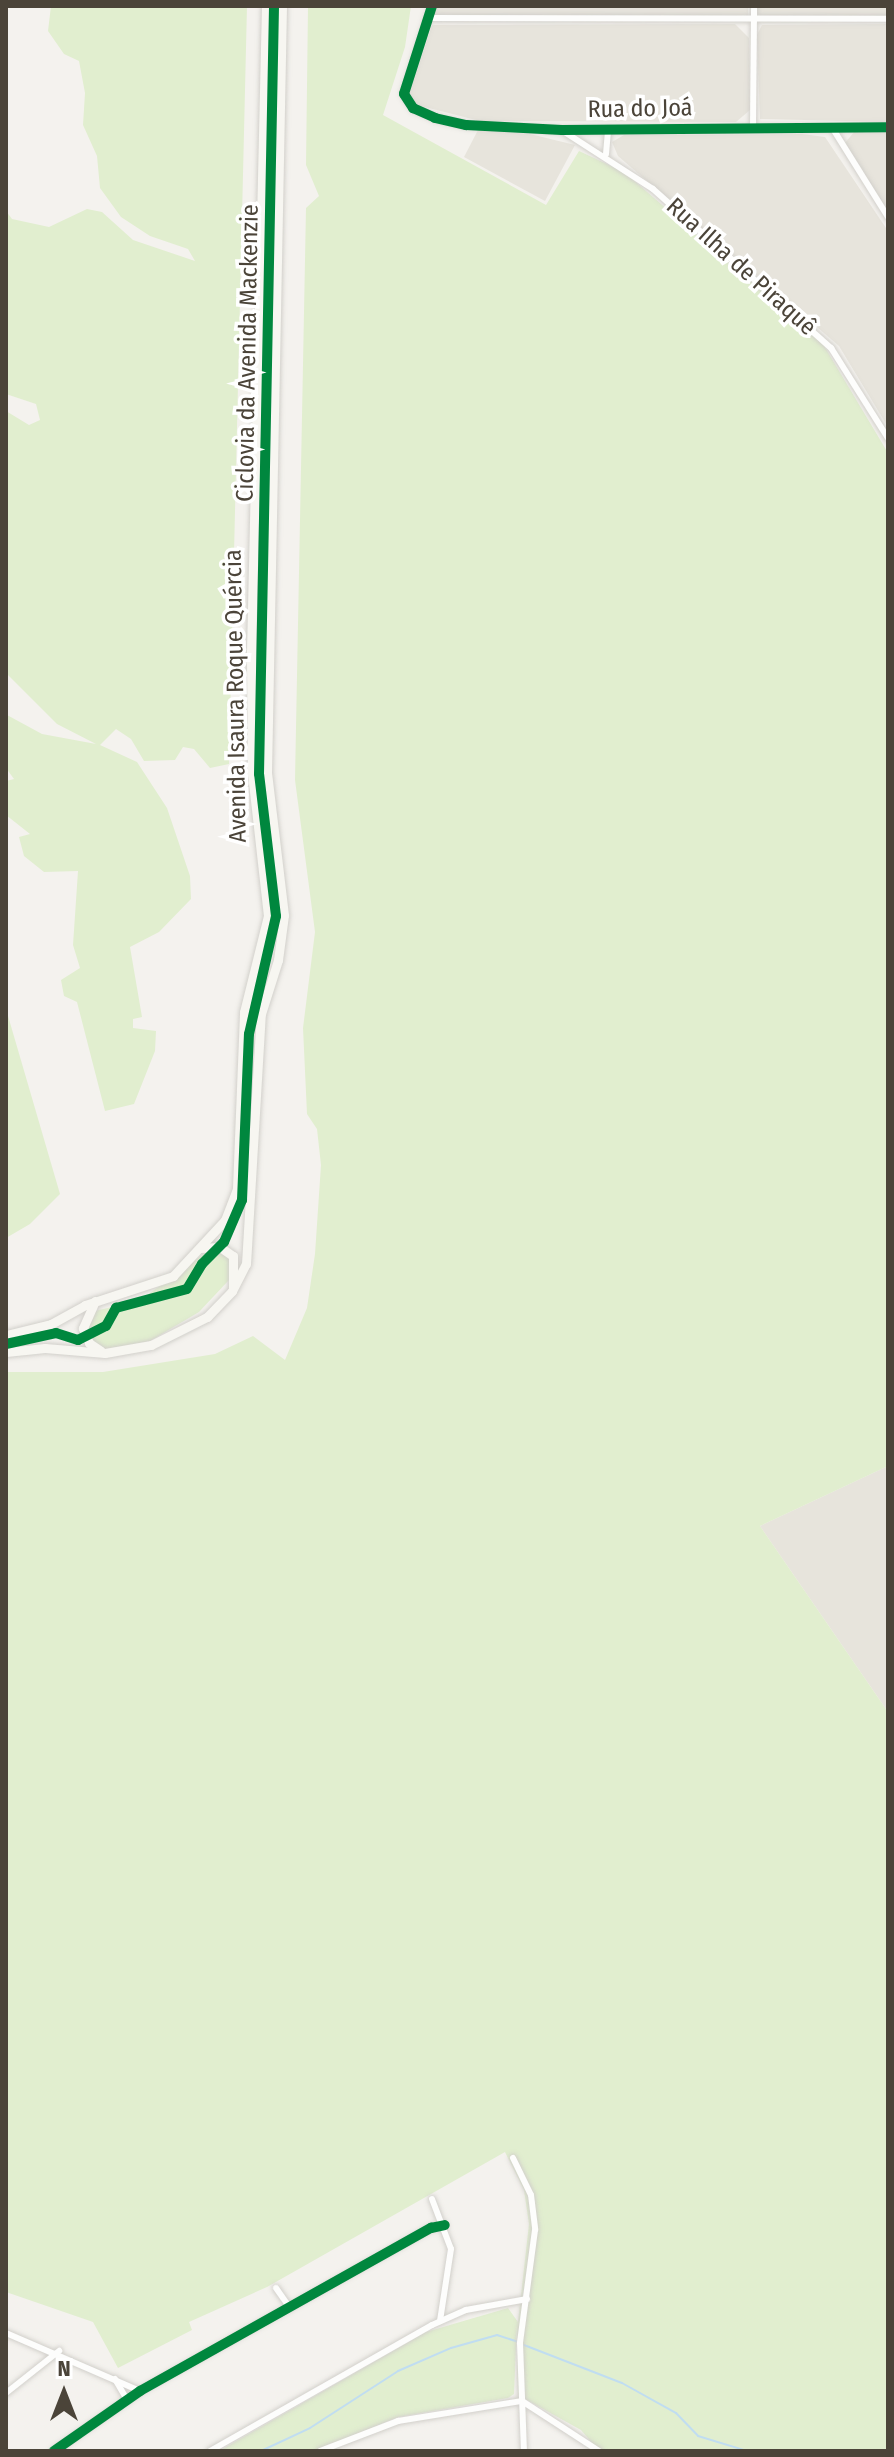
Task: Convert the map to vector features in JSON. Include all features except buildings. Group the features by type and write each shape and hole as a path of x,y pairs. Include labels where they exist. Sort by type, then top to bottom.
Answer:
{"main road":[{"name":"Avenida Isaura Roque Quércia","path":"6,1335 51,1324 95,1301 173,1276 225,1220 237,1188 244,1012 268,916 252,774 251,651 266,6"},
{"name":"Avenida Isaura Roque Quércia","path":"6,1352 45,1348 105,1353 172,1337 207,1317 232,1291 246,1264 252,1230 261,1014 278,960 284,915 267,773 282,6"},
{"path":"200,1248 220,1247 233,1256 232,1291"},
{"path":"95,1301 84,1323 84,1337 105,1353"}],"street":[{"path":"432,6 428,18 888,19"},
{"path":"753,128 754,6"},
{"name":"Rua do Joá","path":"428,18 404,94 413,108 466,125 562,130 888,127"},
{"path":"833,128 888,217"},
{"path":"606,154 608,129"},
{"name":"Rua Ilha de Piraquê","path":"562,130 606,154 653,189 831,348 888,438"},
{"path":"513,2158 531,2195 535,2230 520,2343 524,2451"},
{"path":"432,2199 445,2225 451,2249 440,2321"},
{"path":"54,2451 140,2391 431,2228 445,2225"},
{"path":"276,2288 290,2308"},
{"path":"210,2451 440,2321 466,2310 527,2299"},
{"path":"6,2333 59,2351 140,2391"},
{"path":"6,2393 59,2351"},
{"path":"115,2379 127,2400"},
{"path":"320,2451 398,2421 522,2401 599,2451"}],"shaded area":[{"path":"435,6 748,6 748,18 435,18"},
{"path":"757,6 888,6 888,22 757,22"},
{"path":"735,24 749,38 750,110 736,122 480,121 417,105 409,95 432,25"},
{"path":"888,24 888,122 760,119 757,35 762,25"},
{"path":"478,130 530,134 575,145 545,201 464,157"},
{"path":"855,131 888,131 888,213 844,144"},
{"path":"802,134 825,137 888,231 888,427 839,346 618,156 612,142 624,135"},
{"path":"888,1466 888,1712 760,1526"}],"green space":[{"path":"51,6 247,6 229,764 210,768 194,749 183,747 175,760 144,761 131,739 116,729 100,745 137,762 167,808 190,876 191,899 159,932 130,947 142,1017 133,1019 133,1028 156,1031 155,1051 134,1104 105,1111 77,1002 64,996 61,980 80,968 73,945 78,871 44,872 24,856 19,837 30,834 6,815 6,781 14,779 6,768 6,708 7,715 42,734 96,744 57,724 6,673 6,411 29,425 40,420 36,404 6,394 6,211 12,219 49,227 87,209 102,212 133,240 195,261 188,249 150,236 121,217 100,188 97,156 83,125 85,93 79,61 64,54 48,31"},
{"path":"308,6 411,6 405,47 383,115 546,205 579,151 624,172 823,344 888,453 888,1466 760,1526 888,1712 888,2451 599,2451 581,2430 518,2395 517,2326 514,2394 508,2398 398,2417 315,2451 219,2451 426,2332 508,2308 518,2322 529,2224 524,2190 505,2152 267,2287 189,2322 192,2330 118,2368 93,2322 6,2292 6,1372 103,1372 215,1354 253,1336 285,1360 307,1308 315,1254 321,1165 317,1129 307,1114 303,1028 315,932 295,780 306,208 319,196 306,165"},
{"path":"6,1009 60,1194 30,1224 6,1238"},
{"path":"209,1250 222,1251 230,1259 229,1280 199,1312 150,1341 106,1349 89,1342 84,1321 90,1312 139,1301"}],"waterway":[{"path":"261,2451 310,2428 398,2371 451,2348 497,2335 518,2342"},
{"path":"524,2345 622,2383 676,2413 698,2436 747,2451"}],"cycle path":[{"name":"Ciclovia da Avenida Mackenzie","path":"6,1344 56,1333 78,1340 106,1326 116,1308 187,1289 202,1264 224,1242 242,1200 249,1034 276,916 259,774 274,6"},
{"path":"432,6 404,94 413,108 435,118 466,125 562,130 888,127"},
{"path":"54,2451 140,2391 431,2228 445,2225"}]}
